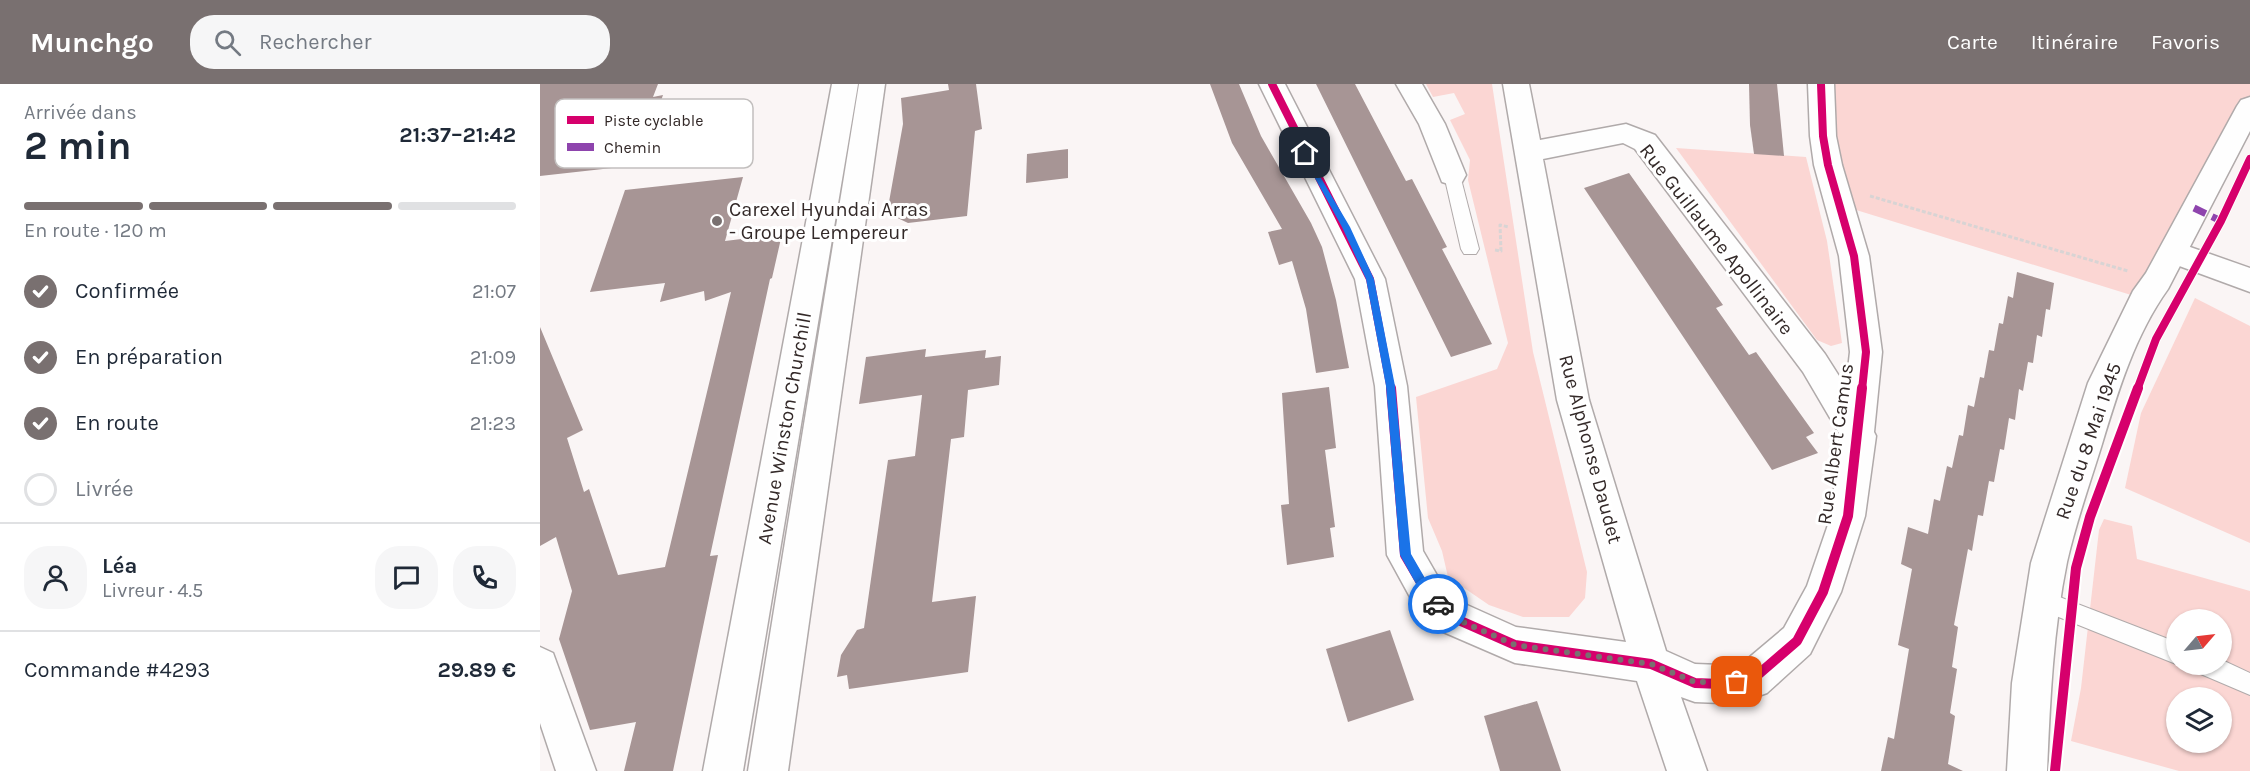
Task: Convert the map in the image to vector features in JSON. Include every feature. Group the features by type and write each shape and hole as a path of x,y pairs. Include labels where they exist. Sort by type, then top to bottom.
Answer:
{"street":[{"name":"Avenue Winston Churchill","path":"723,771 845,84"},
{"name":"Avenue Winston Churchill","path":"768,771 872,84"},
{"name":"Rue Albert Camus","path":"1272,84 1370,279 1390,386 1406,555 1429,596 1454,618 1515,645 1651,664 1695,682 1721,684 1753,679 1797,641 1823,592 1848,516 1859,436 1866,352 1854,256 1834,186 1823,136 1821,84"},
{"path":"1409,84 1432,124 1452,175"},
{"name":"Rue Alphonse Daudet","path":"1516,84 1573,400 1651,664 1688,771"},
{"name":"Rue du 8 Mai 1945","path":"2027,771 2031,683 2049,563 2104,383 2144,299 2173,252 2250,106"},
{"name":"Rue Guillaume Apollinaire","path":"1527,151 1563,147 1626,133 1645,142 1814,363 1859,436"},
{"path":"2173,252 2250,280"},
{"path":"540,666 576,771"}],"lane":[{"path":"1452,175 1470,249"},
{"path":"2044,601 2166,649"},
{"path":"2229,675 2250,684"}],"path":[{"path":"1834,186 2157,281"},
{"path":"1501,250 1500,225 1509,225 1511,234"}],"shaded area":[{"path":"1426,84 1492,84 1533,352 1587,572 1585,598 1569,617 1523,617 1489,605 1448,577 1442,551 1428,518 1416,397 1497,369 1508,343 1468,180 1470,160 1450,120 1465,114 1454,93 1433,97"},
{"path":"1821,84 2250,84 2250,106 2144,299 1840,205"},
{"path":"1676,148 1806,157 1827,241 1842,343 1831,346 1817,340"},
{"path":"2195,298 2250,326 2250,543 2125,488 2141,413"},
{"path":"2104,519 2132,526 2137,559 2250,591 2250,771 2179,771 2071,741 2081,688 2099,530"}],"building":[{"path":"540,84 658,84 653,97 663,95 662,99 555,99 555,168 612,168 540,176"},
{"path":"948,84 976,84 982,129 975,131 967,216 908,223 887,213 903,124 901,98 949,90"},
{"path":"1210,84 1239,84 1261,136 1311,223 1322,247 1336,300 1349,368 1316,373 1306,309 1292,261 1279,265 1268,232 1282,229 1232,143"},
{"path":"1316,84 1355,84 1406,181 1412,179 1447,247 1442,249 1492,344 1451,357"},
{"path":"1749,84 1777,84 1784,156 1754,154 1750,125"},
{"path":"1068,149 1068,178 1026,183 1027,154"},
{"path":"1629,173 1723,305 1716,308 1749,355 1756,352 1814,433 1806,437 1818,453 1772,470 1584,188"},
{"path":"743,177 725,241 782,234 770,279 710,556 718,555 673,771 624,771 636,722 590,730 559,639 572,591 556,537 540,546 540,327 583,430 567,438 584,492 589,489 618,575 665,567 731,292 705,301 704,291 660,302 665,283 590,292 625,190"},
{"path":"2017,272 2054,283 2050,310 2046,309 2042,337 2037,335 2033,363 2028,362 2023,391 2019,389 2015,420 2009,418 2004,450 2000,449 1994,482 1989,481 1983,516 1978,515 1972,551 1968,549 1954,625 1958,627 1952,667 1957,669 1950,713 1955,716 1948,764 1963,771 1881,771 1888,737 1894,739 1909,649 1898,645 1912,569 1901,564 1908,527 1928,534 1934,499 1940,501 1947,466 1952,468 1959,435 1963,436 1968,405 1974,407 1980,377 1984,378 1989,350 1994,351 1999,323 2003,324 2008,296 2013,298"},
{"path":"926,349 925,357 986,350 985,358 1001,356 999,385 968,390 964,437 951,439 932,602 976,596 968,672 849,689 847,675 837,677 841,655 857,630 864,628 888,460 915,456 922,395 859,404 866,357"},
{"path":"1329,387 1336,448 1325,450 1335,527 1330,528 1334,557 1287,565 1281,505 1289,504 1282,393"},
{"path":"1390,630 1414,700 1348,722 1326,649"},
{"path":"1537,701 1561,771 1500,771 1484,716"}],"marked path":[{"path":"2194,208 2221,221"}],"cycle path":[{"path":"1272,84 1370,279 1391,386 1405,555 1429,596 1454,618 1515,645 1651,664 1695,683 1721,684 1753,679 1797,641 1823,592 1848,516 1866,352 1854,256 1828,165 1823,136 1821,84"},
{"path":"2055,771 2070,610 2076,568 2090,517 2156,339 2221,221 2250,159"}],"way so far":[{"path":"1438,604 1454,618 1515,645 1651,664 1695,682 1721,684 1737,682"}],"place":[{"name":"Carexel Hyundai Arras - Groupe Lempereur","path":"717,221"}],"route":[{"path":"1305,153 1346,227 1370,279 1390,386 1406,555 1429,596 1438,604"}]}
